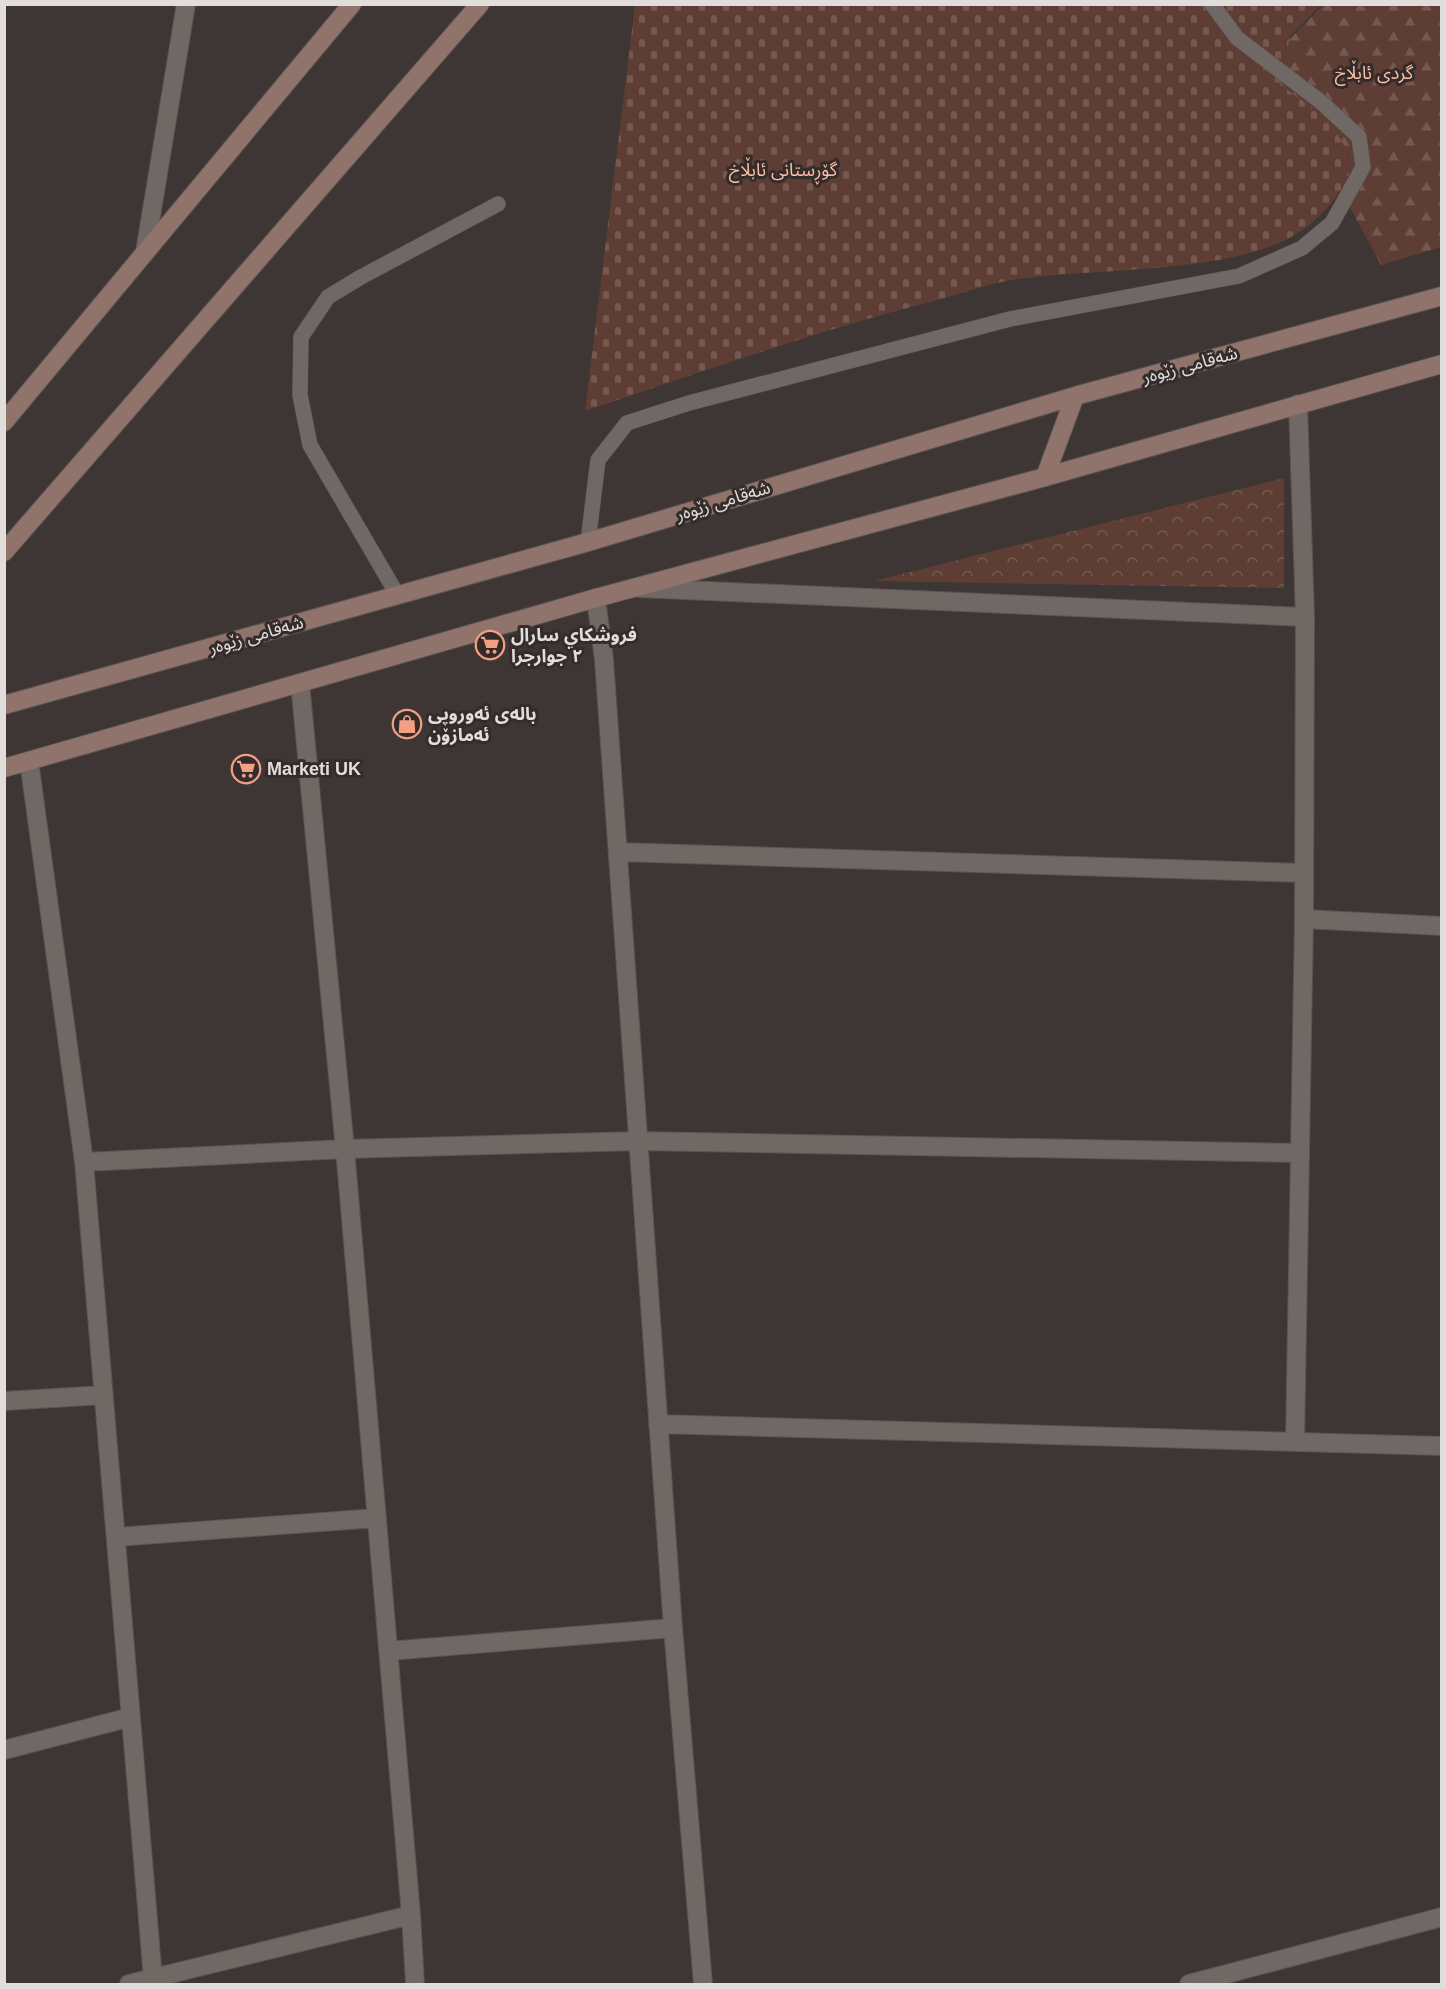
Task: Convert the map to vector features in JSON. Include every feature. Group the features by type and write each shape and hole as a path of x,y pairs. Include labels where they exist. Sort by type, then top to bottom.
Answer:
{"main road":[{"path":"5,421 352,4"},
{"path":"4,552 480,4"},
{"name":"شەقامی زێوەر","path":"4,705 588,542 1075,396 1442,296"},
{"path":"4,768 596,598 1045,477 1442,364"},
{"path":"1045,477 1075,396"}],"street":[{"path":"145,252 186,4"},
{"path":"1295,1442 1304,919 1305,617 1299,404"},
{"path":"634,588 1305,617"},
{"path":"596,598 604,660 673,1628 703,1984"},
{"path":"300,683 345,1149 415,1984"},
{"path":"29,761 84,1162 153,1979"},
{"path":"618,852 1304,873"},
{"path":"1304,919 1442,926"},
{"path":"84,1162 345,1149 638,1141 1300,1153"},
{"path":"4,1401 104,1395"},
{"path":"658,1424 1442,1446"},
{"path":"116,1537 377,1518"},
{"path":"388,1651 673,1628"},
{"path":"4,1749 131,1717"},
{"path":"129,1984 411,1916"},
{"path":"1189,1984 1442,1917"}],"lane":[{"path":"588,542 598,460 627,423 689,403 1010,320 1239,276 1302,248 1317,236 1332,223 1364,167 1359,137 1321,102 1237,38 1212,4"},
{"path":"398,596 310,445 300,395 301,337 328,297 498,204"}],"green space":[{"name":"گۆڕستانی ئابڵاخ","path":"635,5 1321,5 1290,36 1280,85 1302,100 1335,131 1345,148 1348,165 1344,184 1331,203 1309,225 1291,237 1248,254 1174,266 1041,276 1002,282 799,340 585,411"},
{"name":"گردی ئابڵاخ","path":"1323,5 1441,5 1441,247 1381,265 1340,189 1348,156 1280,85 1289,40"},
{"path":"1284,478 1284,588 874,581"}],"place":[{"name":"فروشكاي سارال ٢ جوارجرا","path":"490,645"},
{"name":"بالەی ئەوروپی ئەمازۆن","path":"407,724"},
{"name":"Marketi UK","path":"246,769"}]}
